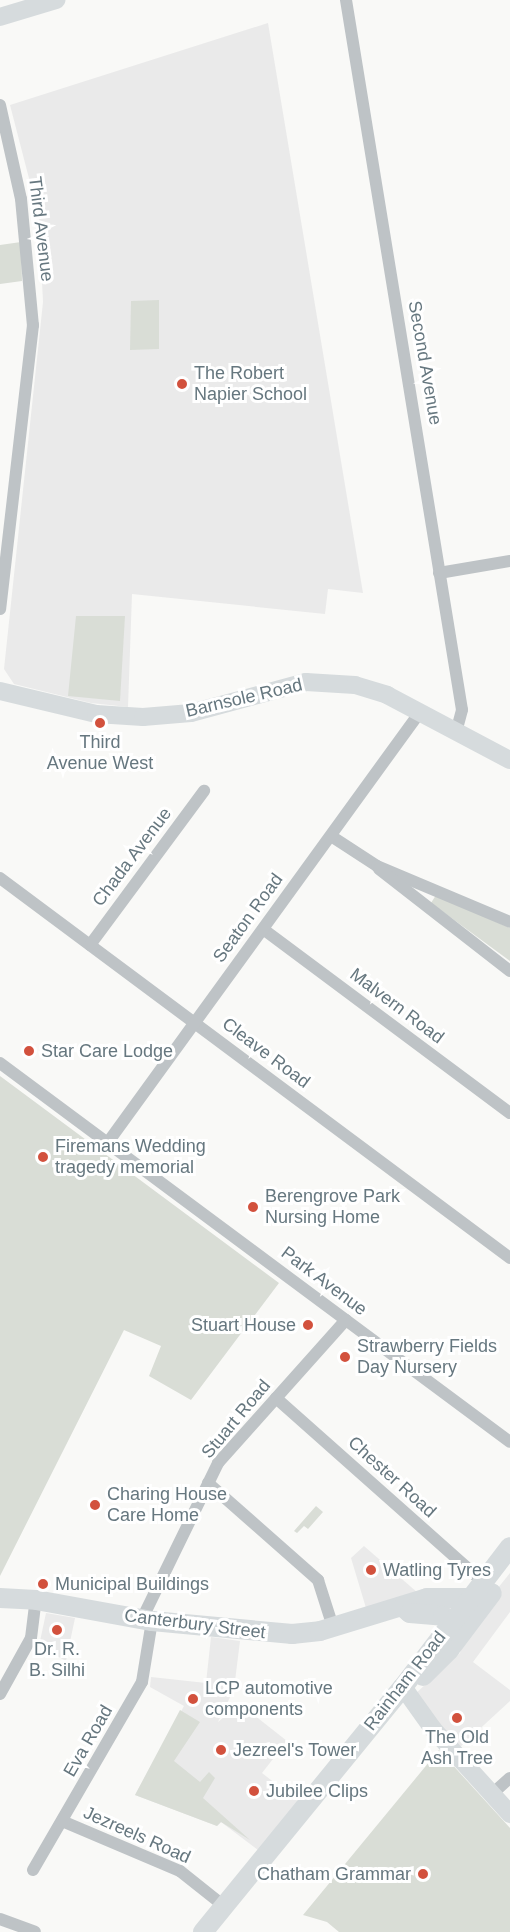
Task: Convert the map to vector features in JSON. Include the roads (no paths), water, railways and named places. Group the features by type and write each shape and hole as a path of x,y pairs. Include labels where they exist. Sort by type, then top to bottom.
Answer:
{"main road":[{"name":"Rainham Road","path":"202,1932 403,1687 431,1649 459,1625 471,1598 510,1546"},
{"path":"403,1687 418,1681 459,1625 510,1569"},
{"name":"Canterbury Street","path":"0,1598 36,1600 147,1620 292,1634 333,1627 427,1598 471,1598"},
{"path":"396,1609 459,1625"},
{"path":"396,1609 420,1623 429,1636 431,1649"}],"street":[{"path":"0,17 56,0"},
{"name":"Second Avenue","path":"346,0 462,710 456,733"},
{"name":"Third Avenue","path":"0,105 21,199 33,325 0,609"},
{"path":"439,573 510,561"},
{"name":"Barnsole Road","path":"0,691 96,714 143,717 191,713 293,684 355,685 387,695 510,760"},
{"name":"Seaton Road","path":"106,1144 420,712"},
{"name":"Chada Avenue","path":"90,945 204,791"},
{"path":"331,836 377,866 417,901 510,971"},
{"path":"377,866 427,885 510,922"},
{"name":"Cleave Road","path":"0,878 510,1258"},
{"path":"417,901 427,885"},
{"name":"Malvern Road","path":"262,929 510,1113"},
{"name":"Park Avenue","path":"0,1063 510,1442"},
{"name":"Stuart Road","path":"147,1620 208,1483 222,1458 346,1320"},
{"name":"Chester Road","path":"276,1398 483,1582"},
{"path":"208,1483 318,1580 333,1627"},
{"path":"0,1694 31,1638 36,1600"},
{"name":"Eva Road","path":"33,1870 142,1682 147,1620"},
{"path":"403,1687 426,1720 510,1814"},
{"path":"492,1794 510,1778"},
{"name":"Jezreels Road","path":"62,1821 180,1870 224,1906"},
{"path":"0,1919 34,1932"}],"place":[{"name":"The Robert Napier School","path":"182,384"},
{"name":"Third Avenue West","path":"100,723"},
{"name":"Star Care Lodge","path":"29,1051"},
{"name":"Firemans Wedding tragedy memorial","path":"43,1157"},
{"name":"Berengrove Park Nursing Home","path":"253,1207"},
{"name":"Stuart House","path":"308,1325"},
{"name":"Strawberry Fields Day Nursery","path":"345,1357"},
{"name":"Charing House Care Home","path":"95,1505"},
{"name":"Watling Tyres","path":"371,1570"},
{"name":"Municipal Buildings","path":"43,1584"},
{"name":"Dr. R. B. Silhi","path":"57,1630"},
{"name":"LCP automotive components","path":"193,1699"},
{"name":"The Old Ash Tree","path":"457,1718"},
{"name":"Jezreel's Tower","path":"221,1750"},
{"name":"Jubilee Clips","path":"254,1791"},
{"name":"Chatham Grammar","path":"423,1874"}]}
